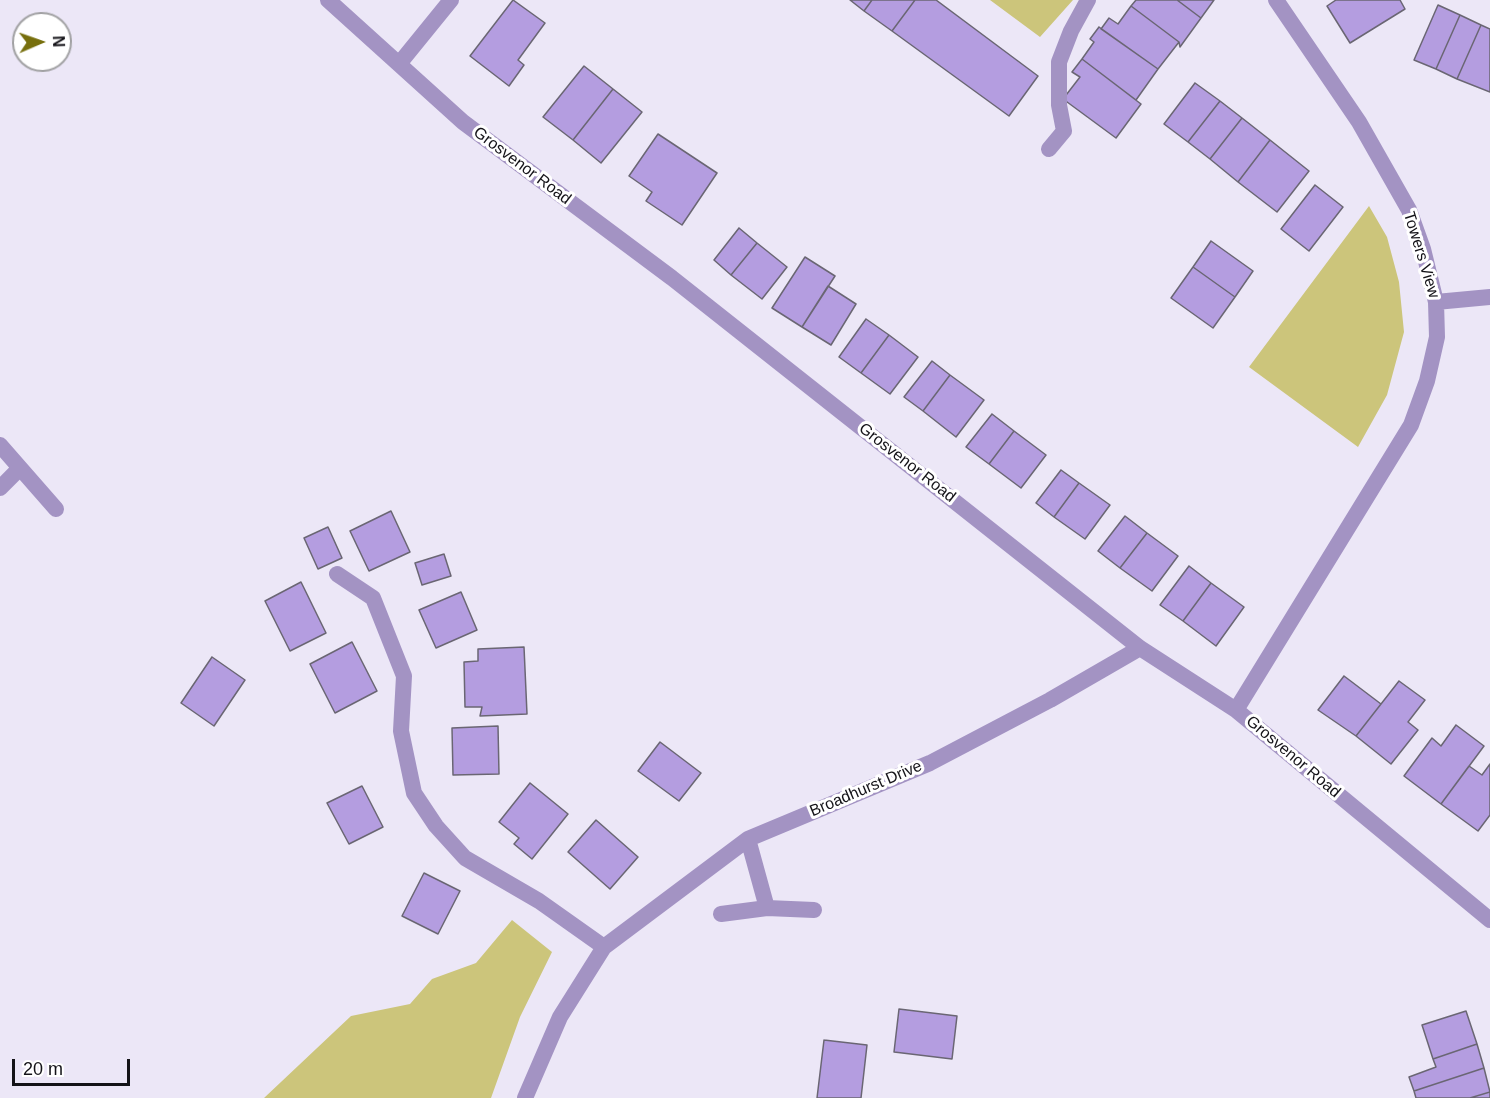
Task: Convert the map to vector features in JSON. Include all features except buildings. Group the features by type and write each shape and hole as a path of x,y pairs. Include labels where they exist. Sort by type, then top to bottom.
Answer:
{"street":[{"name":"Grosvenor Road","path":"328,0 463,122 672,278 1140,648 1236,710 1490,920"},
{"path":"399,64 451,0"},
{"path":"1049,149 1064,131 1059,105 1059,62 1075,21 1088,0"},
{"name":"Towers View","path":"1236,710 1411,424 1426,381 1437,336 1436,302 1423,249 1409,210 1390,172 1276,0"},
{"path":"1436,302 1490,297"},
{"path":"0,445 56,509"},
{"path":"0,488 20,468"},
{"path":"337,573 374,598 404,676 401,732 414,793 436,826 465,858 539,901 604,946"},
{"name":"Broadhurst Drive","path":"525,1098 560,1017 604,946 748,839 930,763 1050,700 1140,648"},
{"path":"748,839 766,908"},
{"path":"722,914 766,908 814,910"}],"shaded area":[{"path":"990,0 1073,0 1040,37"},
{"path":"1369,206 1387,237 1399,282 1404,332 1387,395 1358,447 1249,367"},
{"path":"512,920 552,952 520,1017 491,1098 264,1098 351,1016 410,1004 432,979 476,963"}]}
